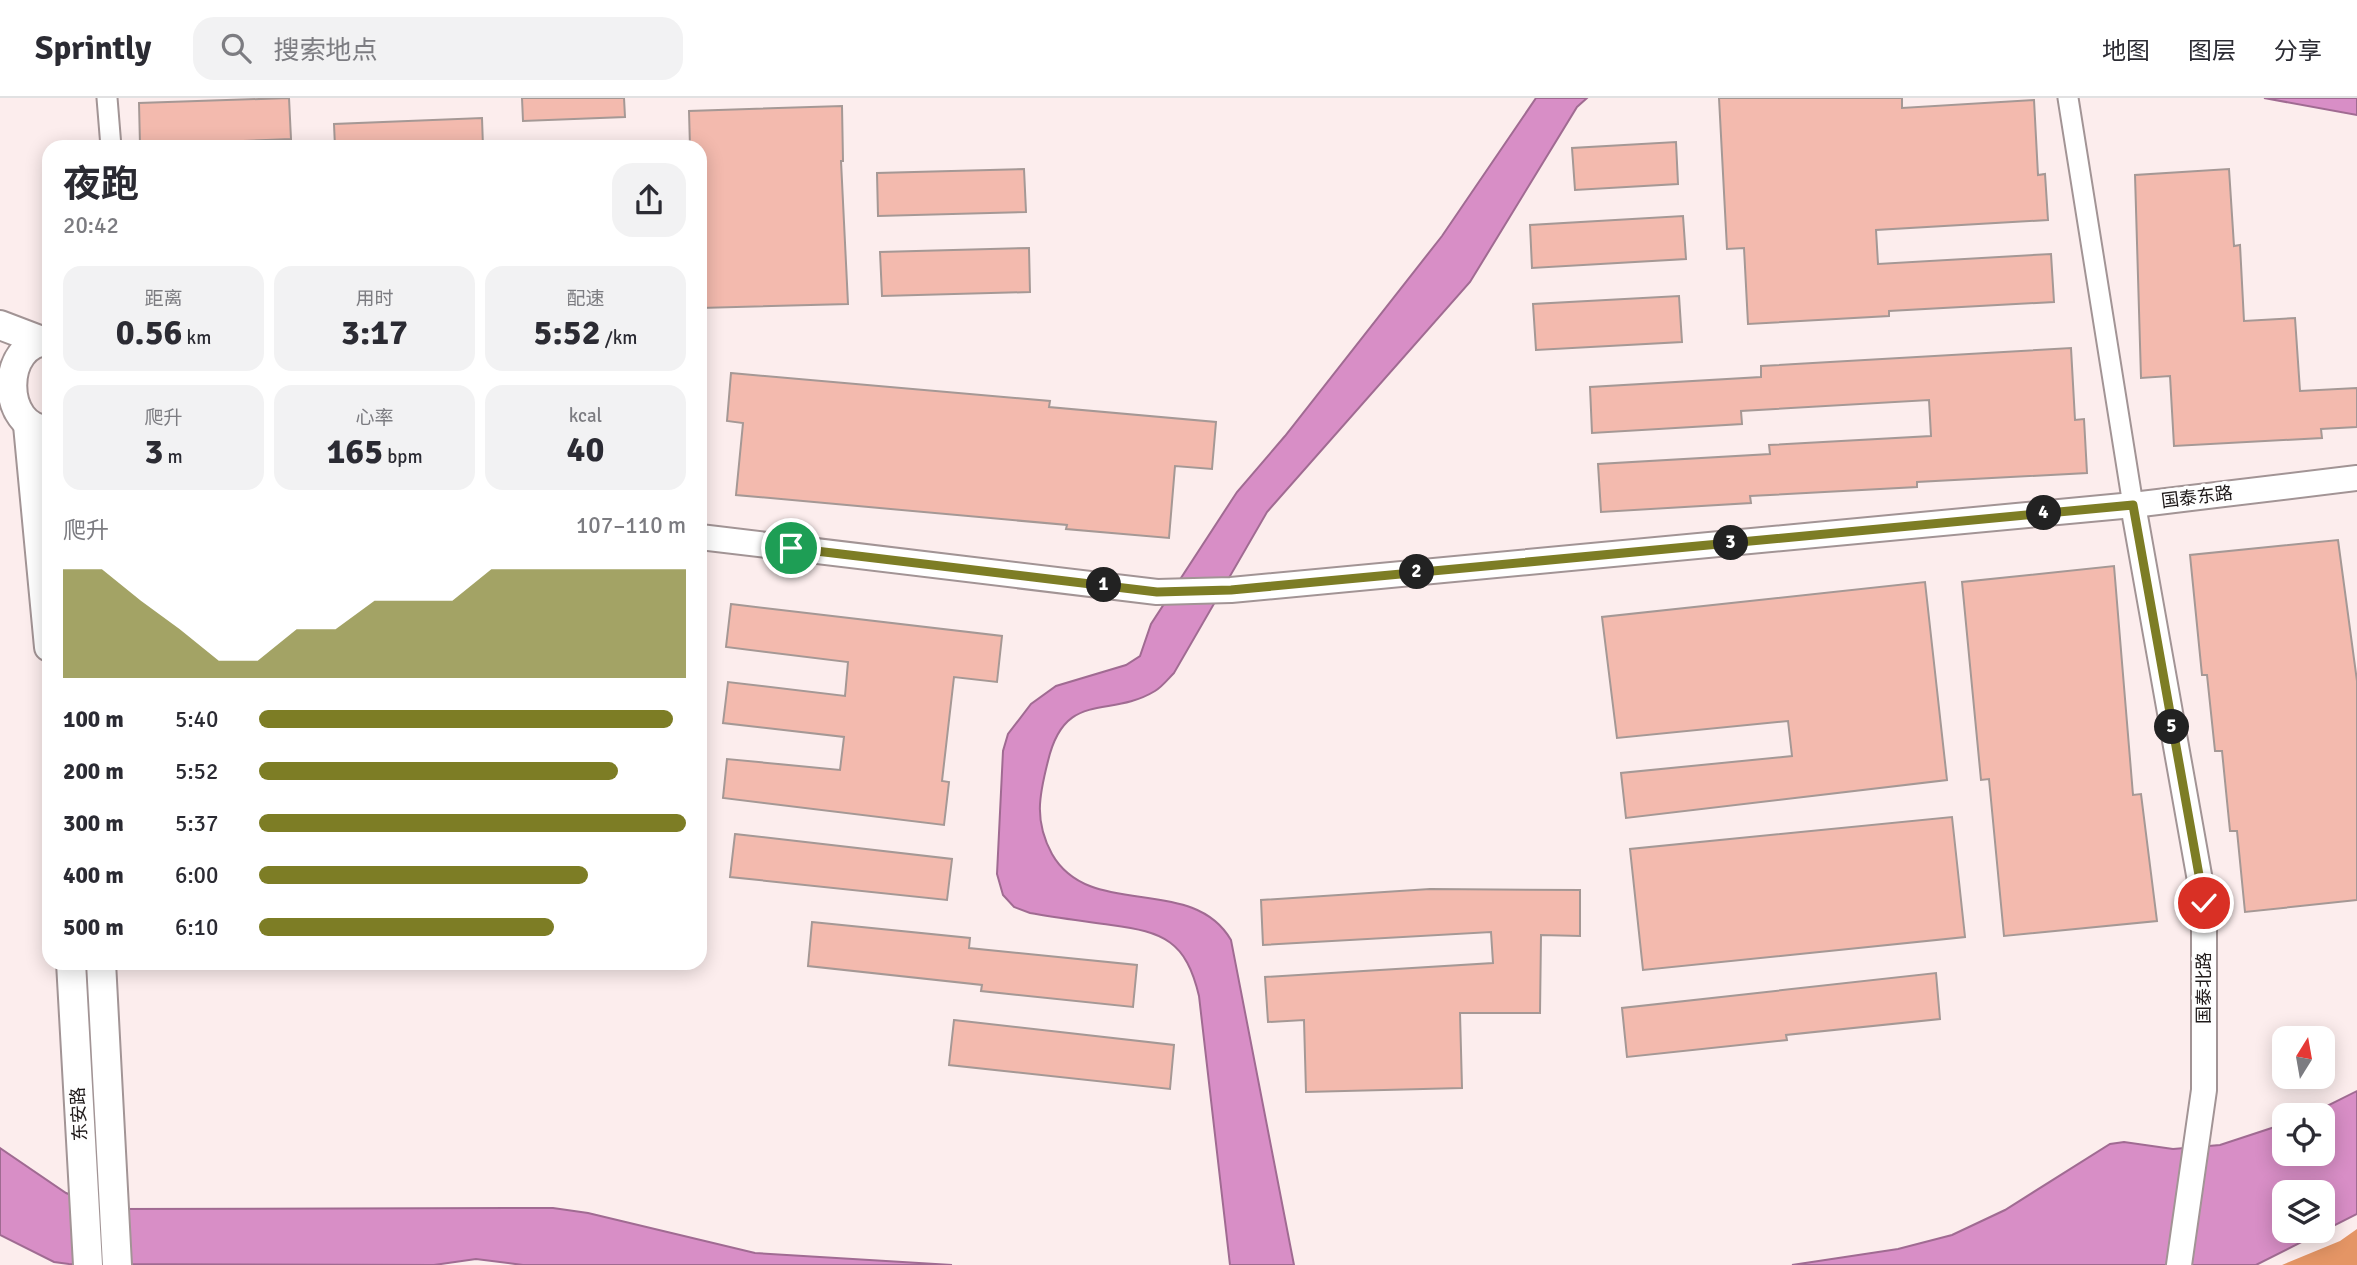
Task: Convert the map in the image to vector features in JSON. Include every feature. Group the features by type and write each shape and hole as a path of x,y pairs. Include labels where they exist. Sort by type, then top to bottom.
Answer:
{"main road":[{"path":"0,325 42,340"},
{"path":"42,343 18,354 3,372 10,405 39,427 42,493"},
{"name":"东安路","path":"71,970 88,1265"},
{"name":"东安路","path":"101,970 117,1265"}],"street":[{"path":"107,98 110,140"},
{"path":"2068,98 2133,505"},
{"name":"国泰东路","path":"707,538 1157,592 1231,590 2133,505 2357,478"},
{"name":"国泰北路","path":"2133,505 2204,903 2204,1090 2179,1265"}],"shaded area":[{"path":"1536,98 1587,98 1577,107 1470,282 1267,512 1174,673 1158,689 1138,699 1091,709 1077,715 1065,724 1056,738 1048,761 1042,786 1040,819 1052,854 1069,874 1091,886 1115,893 1192,908 1214,920 1231,940 1294,1265 1230,1265 1199,996 1194,977 1179,951 1159,936 1129,928 1030,913 1014,907 1003,895 997,874 1003,751 1008,734 1031,704 1056,686 1126,665 1140,656 1151,624 1237,492 1285,436 1442,236"},
{"path":"2264,98 2357,98 2357,115"},
{"path":"2357,1091 2357,1214 2335,1225 2335,1180 2272,1180 2272,1243 2300,1243 2256,1265 1792,1265 1898,1249 1952,1235 2005,1210 2110,1144 2124,1142 2173,1149 2220,1145 2272,1128 2272,1166 2335,1166 2333,1103"},
{"path":"0,1148 66,1193 109,1209 553,1208 588,1213 755,1253 952,1265 523,1265 476,1259 434,1265 69,1264 54,1262 0,1235"},
{"path":"2357,1229 2357,1265 2282,1265 2340,1241"}],"building":[{"path":"289,98 291,139 140,140 139,103"},
{"path":"522,98 624,98 625,117 523,121"},
{"path":"1719,98 1902,98 1902,108 2034,100 2038,175 2045,174 2048,220 1876,230 1878,264 2051,254 2054,302 1889,311 1889,316 1748,324 1744,248 1727,249"},
{"path":"842,106 841,161 848,304 707,308 707,140 690,140 689,111"},
{"path":"482,118 483,140 335,140 334,124"},
{"path":"1676,142 1678,184 1575,190 1572,148"},
{"path":"1024,169 1026,212 878,216 877,173"},
{"path":"2229,169 2234,246 2240,245 2244,321 2295,318 2300,391 2357,388 2357,427 2321,429 2322,438 2174,446 2170,376 2141,378 2135,175"},
{"path":"1683,216 1686,259 1532,268 1530,225"},
{"path":"1029,248 1030,292 882,296 880,252"},
{"path":"1679,296 1682,342 1536,350 1533,304"},
{"path":"2071,348 2075,420 2084,419 2087,473 1917,482 1917,487 1750,496 1751,503 1601,512 1598,464 1770,454 1769,445 1931,436 1929,400 1741,411 1742,424 1592,433 1590,387 1761,377 1761,366"},
{"path":"731,373 1050,401 1049,407 1216,422 1212,469 1175,466 1169,538 1066,529 1067,525 736,495 743,423 727,421"},
{"path":"2338,540 2357,681 2357,900 2245,912 2237,831 2230,831 2222,751 2215,751 2207,675 2202,675 2190,555"},
{"path":"2114,566 2133,795 2141,794 2157,921 2004,936 1989,779 1981,780 1962,582"},
{"path":"1925,582 1947,780 1626,818 1621,773 1792,756 1788,721 1617,738 1602,617"},
{"path":"731,604 1002,636 997,682 954,677 942,781 949,782 944,825 723,798 727,759 840,770 844,737 723,723 728,682 845,696 848,662 726,647"},
{"path":"1952,817 1965,937 1643,970 1630,849"},
{"path":"735,834 952,859 947,900 730,877"},
{"path":"1430,889 1580,890 1580,936 1541,935 1540,1013 1460,1013 1462,1088 1306,1092 1304,1020 1268,1022 1265,977 1493,963 1491,932 1263,945 1261,900"},
{"path":"812,922 970,938 969,948 1137,965 1133,1007 981,991 982,985 808,966"},
{"path":"1936,973 1940,1019 1786,1035 1787,1040 1627,1057 1622,1008"},
{"path":"954,1020 1174,1045 1170,1089 949,1065"}],"route":[{"path":"791,548 1157,592 1231,590 2133,505 2204,903"}]}
